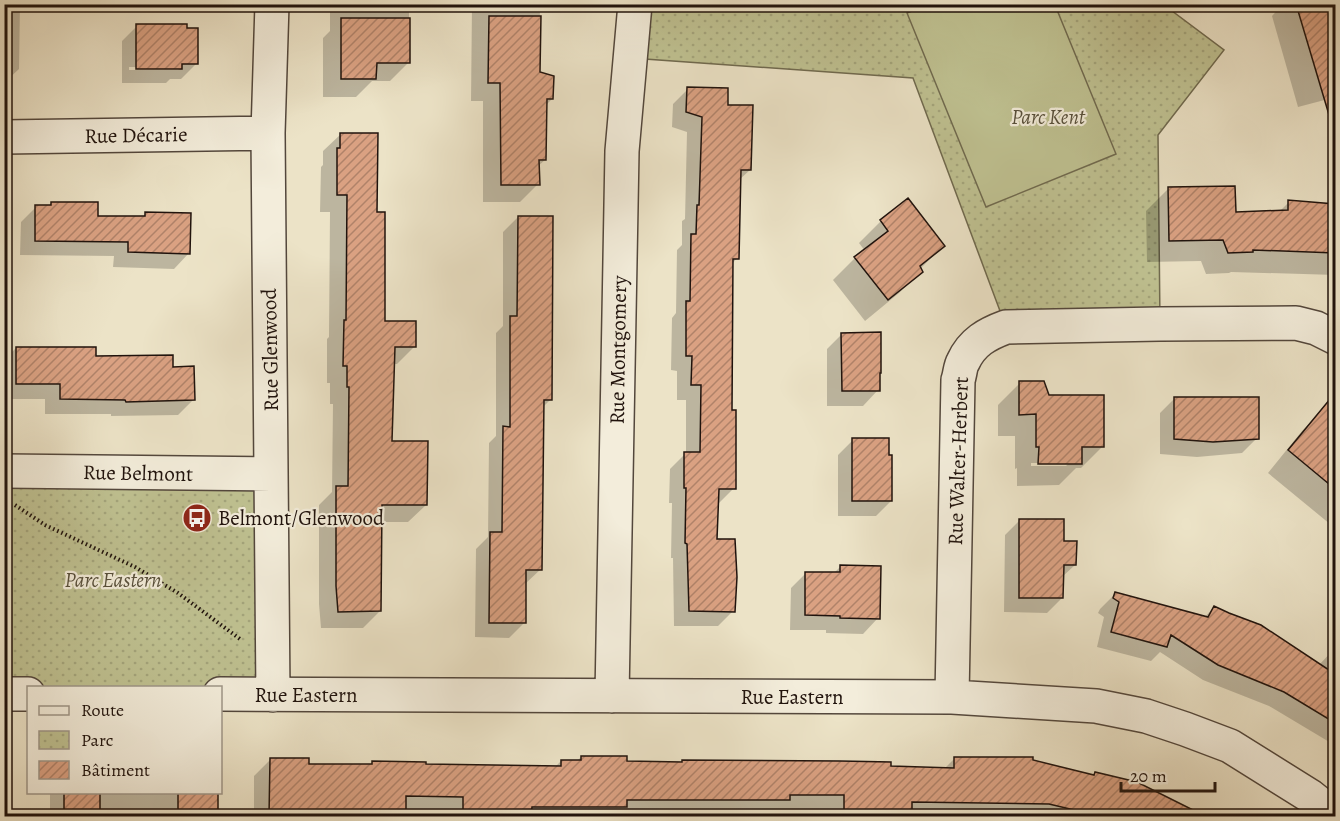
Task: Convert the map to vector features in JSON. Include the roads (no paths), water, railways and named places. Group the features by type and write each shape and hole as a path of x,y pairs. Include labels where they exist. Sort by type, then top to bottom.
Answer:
{"street":[{"name":"Rue Glenwood","path":"272,4 268,133 273,695"},
{"name":"Rue Montgomery","path":"612,696 622,151 635,4"},
{"name":"Rue Décarie","path":"4,137 268,133"},
{"name":"Rue Walter-Herbert","path":"951,697 958,380 962,362 974,345 987,334 1006,327 1148,324 1296,323 1316,328 1335,338"},
{"name":"Rue Belmont","path":"4,471 271,474"},
{"path":"4,694 27,694"},
{"name":"Rue Eastern","path":"222,694 951,697 1096,706 1146,716 1230,747 1310,796 1335,816"}],"place":[{"name":"Belmont/Glenwood","path":"197,518"}],"park label":[{"name":"Parc Kent","path":"1048,117"},
{"name":"Parc Eastern","path":"113,580"}]}
